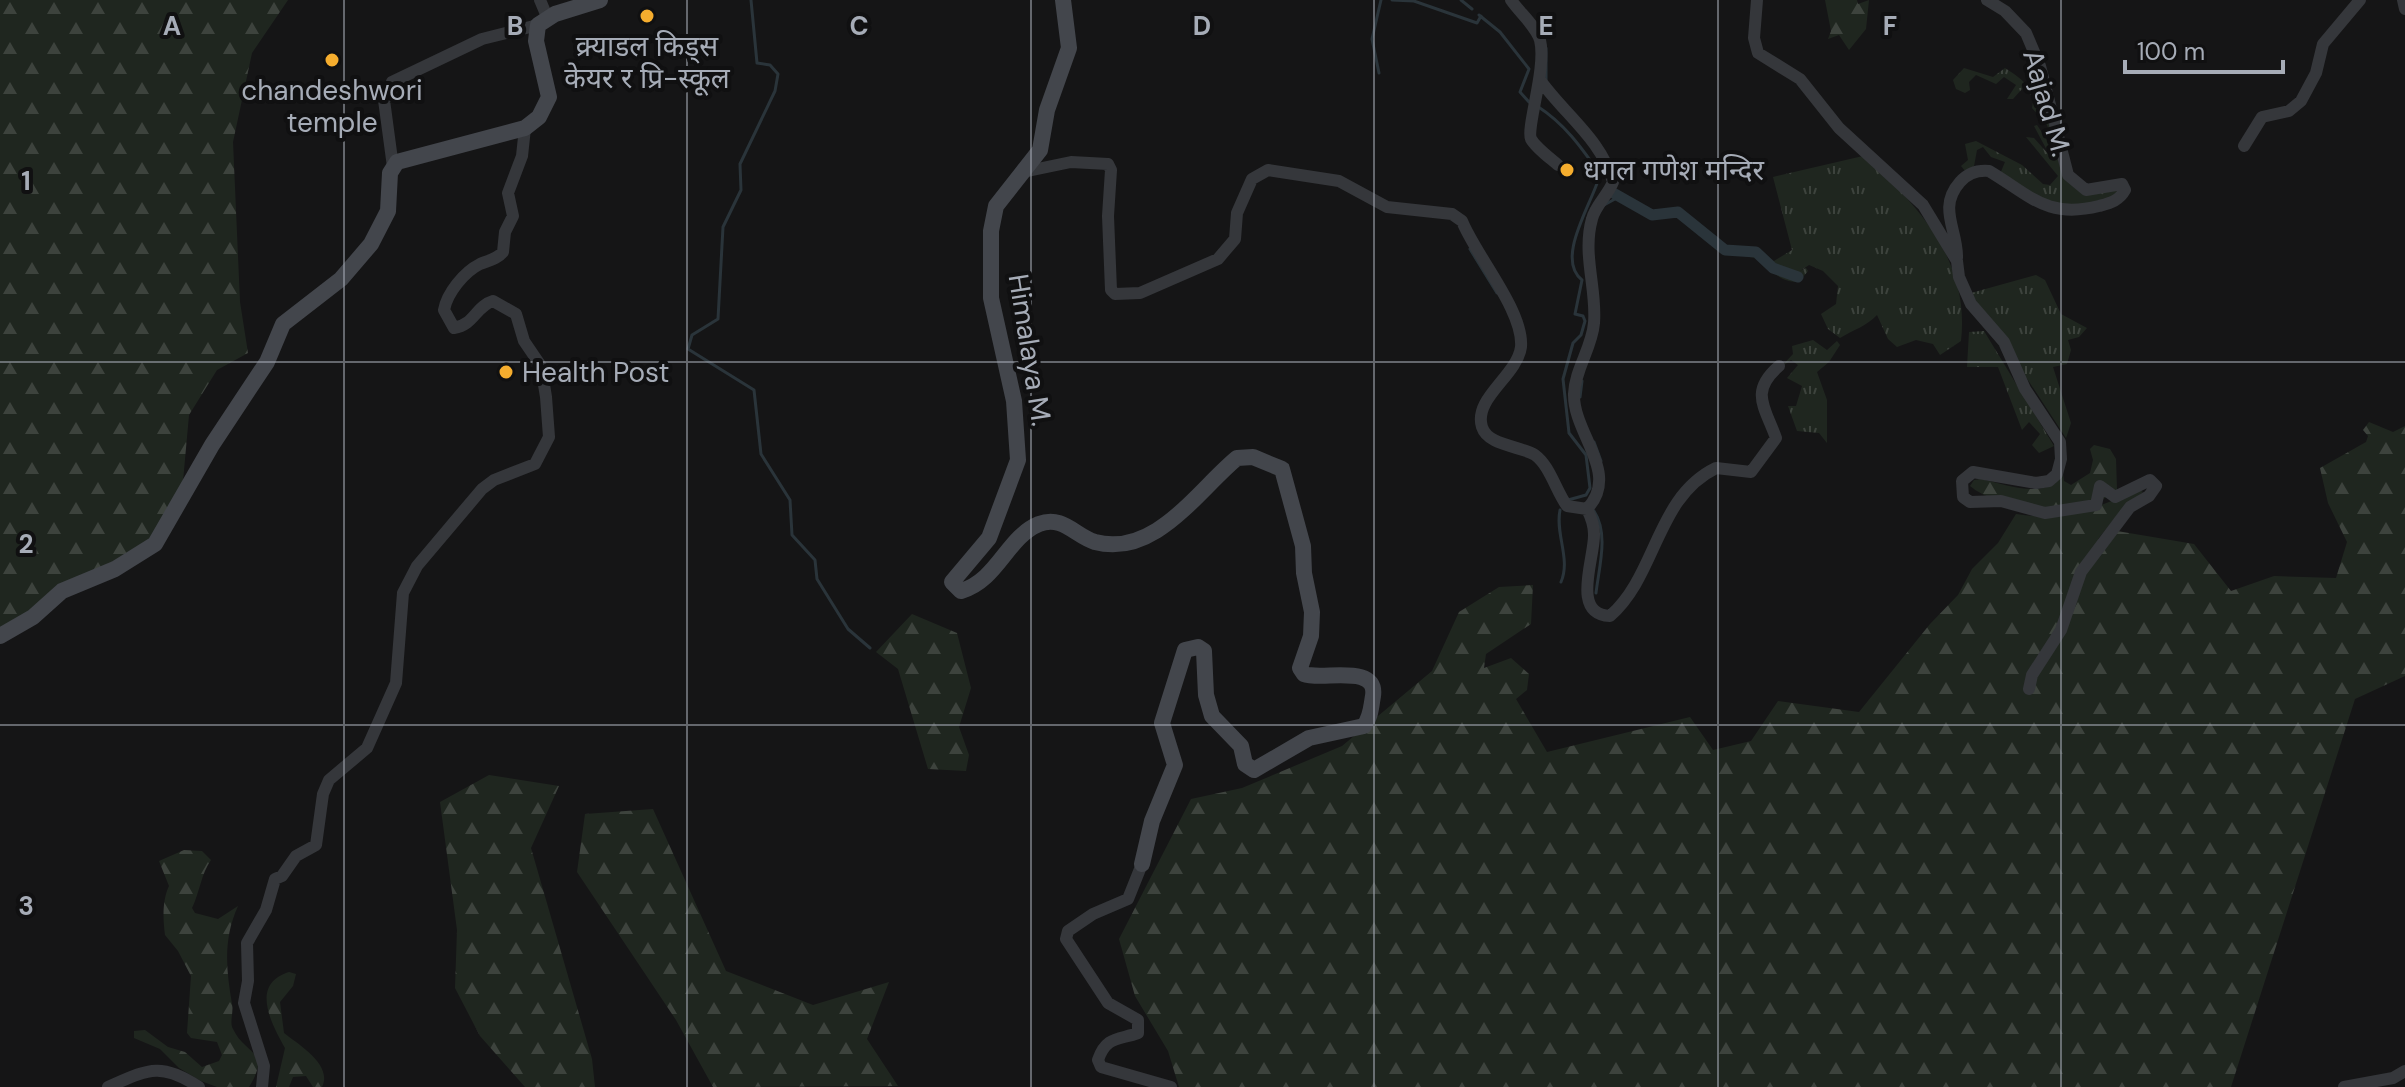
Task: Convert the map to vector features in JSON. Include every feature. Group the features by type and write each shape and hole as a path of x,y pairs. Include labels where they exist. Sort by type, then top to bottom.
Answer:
{"street":[{"path":"393,167 405,158 525,128 539,117 549,97 536,41 543,22 540,0"},
{"path":"0,636 33,617 62,591 150,549 212,445 267,362 283,324 341,279 371,244 388,211 393,167 384,100 391,93 392,82 482,39 543,22 600,0"},
{"name":"Himalaya M.","path":"1063,0 1069,48 1047,110 1040,150 996,206 991,231 991,298 1014,401 1018,460 989,538 982,550 954,576 952,582 955,589 969,588 983,580 1027,533 1046,523 1067,525 1094,542 1108,544 1147,535 1167,523 1237,458 1253,457 1282,469 1303,546 1313,625 1300,668 1311,677 1365,678 1374,690 1369,717 1358,729 1309,738 1260,768 1248,769 1241,746 1219,724 1208,706 1204,651 1198,647 1185,650 1162,723 1175,765 1152,821 1142,864"},
{"path":"1511,0 1539,36 1542,55 1538,102 1529,124 1531,139 1558,165"},
{"path":"1757,0 1754,38 1758,53 1789,71 1823,104 1839,128 1923,205 1957,261 1965,293 2004,342 2025,389 2060,442 2061,459 2057,474 2049,481 2036,483 1973,472 1962,481 1963,497 1970,502 2012,503 2045,513 2096,505 2100,486 2115,497 2144,481 2156,486 2149,496 2130,507 2081,572 2061,630 2032,675 2029,689"},
{"name":"Aajad M.","path":"1957,261 1958,248 1947,208 1951,194 1962,179 1978,170 1989,171 2048,209 2080,211 2111,203 2125,190 2122,184 2086,190 2068,175 2040,66 2026,33 2005,11 1987,0"},
{"path":"2403,0 2405,9"},
{"path":"2244,146 2262,117 2289,111 2301,101 2316,73 2323,44 2359,1"},
{"path":"1540,80 1592,139 1608,163 1613,182 1592,217 1588,245 1595,322 1579,366 1574,395 1578,417 1600,473 1597,498 1587,509"},
{"path":"262,1087 264,1066 244,1003 247,943 266,910 275,879 282,876 296,856 316,845 323,794 329,780 367,748 376,730 396,683 403,593 417,566 482,489 494,480 535,464 549,437 541,366 524,341 516,314 493,301 484,304 471,321 454,328 444,310 452,290 462,279 477,265 503,252 505,232 513,216 508,193 522,156 525,128"},
{"path":"1023,172 1071,162 1108,164 1111,170 1108,216 1111,290 1115,294 1140,293 1218,259 1235,239 1237,213 1252,179 1268,170 1339,181 1387,207 1452,214 1462,221 1519,324 1521,349 1509,375 1487,400 1481,425 1485,433 1501,443 1537,456 1567,506 1587,509"},
{"path":"1587,509 1594,535 1586,589 1591,608 1599,616 1610,616 1628,599 1667,519 1689,486 1716,468 1751,472 1771,448 1776,438 1760,399 1765,379 1779,366"},
{"path":"1142,864 1128,899 1083,920 1068,931 1066,939 1108,1003 1138,1020 1140,1026 1138,1033 1123,1034 1102,1050 1098,1060 1101,1067 1114,1074 1171,1087"},
{"path":"108,1087 143,1070 172,1073 199,1087"},
{"path":"2344,1087 2393,1078 2405,1071"}],"green space":[{"path":"0,0 288,0 252,53 233,142 240,302 248,353 217,370 189,415 182,492 147,547 0,632"},
{"path":"1825,0 1857,0 1858,4 1869,0 1866,29 1849,50 1839,35 1828,39 1831,31"},
{"path":"1964,68 1993,77 2005,68 2021,79 2043,104 2050,118 2071,183 2118,187 2120,193 2084,206 2070,207 2044,201 2000,174 2005,162 1991,157 1983,147 1977,150 1974,166 1966,172 1961,166 1968,160 1965,144 1976,141 2022,165 2043,184 2050,185 2058,176 2026,137 2034,138 2050,156 2034,126 2037,125 2055,152 2047,125 2032,108 2034,97 2022,89 2013,99 2007,99 2016,85 2004,77 1996,84 1976,75 1969,82 1970,90 1965,93 1956,89 1953,80"},
{"path":"1863,156 1921,215 1949,260 1962,312 1961,341 1940,355 1933,344 1916,340 1897,347 1888,339 1877,315 1840,338 1828,329 1821,314 1836,304 1838,286 1823,271 1809,265 1800,271 1806,268 1808,271 1799,282 1787,281 1761,259 1727,253 1732,247 1749,248 1774,261 1792,250 1773,177"},
{"path":"2036,275 2045,280 2061,314 2087,328 2079,337 2068,340 2071,350 2067,364 2053,367 2071,423 2066,438 1971,293"},
{"path":"1984,331 2054,446 2039,453 2032,445 2040,434 2029,422 2022,430 1998,367 1967,367 1969,332"},
{"path":"1813,340 1827,350 1837,341 1840,345 1829,362 1817,372 1827,400 1827,443 1819,433 1797,431 1788,406 1796,406 1802,386 1787,378 1798,365 1791,360 1780,368 1793,354 1792,346"},
{"path":"2369,422 2393,432 2405,426 2405,676 2355,699 2231,1087 1179,1087 1168,1051 1135,996 1119,939 1191,799 1242,788 1342,746 1432,671 1459,612 1499,587 1533,585 1531,624 1486,654 1484,668 1511,658 1529,674 1527,690 1516,699 1547,752 1690,717 1713,750 1751,741 1778,701 1859,712 1930,624 1958,595 1972,569 1998,543 2016,514 2049,516 2079,512 2138,489 2143,492 2122,509 2098,539 2117,531 2194,544 2231,591 2274,576 2336,578 2347,542 2328,503 2320,468 2366,442 2368,436 2363,430"},
{"path":"2094,445 2110,449 2116,459 2117,490 2085,505 2065,508 2022,506 2002,502 1970,486 1974,480 1980,479 2037,489 2056,482 2063,473 2064,481 2071,485 2090,473 2093,460 2090,449"},
{"path":"912,614 957,633 971,688 959,727 969,755 966,771 928,769 898,669 876,652"},
{"path":"489,775 559,786 531,848 592,1059 595,1087 525,1087 480,1036 455,988 457,930 440,802"},
{"path":"653,809 726,971 813,1005 889,982 867,1039 898,1086 713,1087 676,1020 577,872 585,814"},
{"path":"184,850 202,851 211,860 192,908 195,913 218,919 238,906 230,930 227,966 232,1026 257,1059 258,1066 249,1087 217,1087 201,1081 179,1068 160,1049 134,1038 134,1031 145,1030 168,1047 185,1052 202,1067 219,1061 222,1055 217,1042 191,1038 187,1033 191,976 178,951 165,935 164,904 169,886 159,861"},
{"path":"289,972 296,974 293,986 280,1002 284,1033 319,1063 324,1079 322,1087 313,1087 306,1076 293,1077 289,1087 276,1087 285,1048 270,1016 267,995 270,985"}],"waterway":[{"path":"751,0 757,63 770,65 778,74 775,91 740,164 741,190 723,227 718,319 692,335 688,349 754,390 761,454 790,500 792,535 815,560 817,579 848,629 870,648"},
{"path":"1379,73 1372,39 1381,0"},
{"path":"1392,0 1414,1 1477,23 1481,16"},
{"path":"1461,0 1472,9"},
{"path":"1479,15 1500,32 1529,69 1520,92 1529,102"},
{"path":"1546,48 1546,80"},
{"path":"1537,106 1564,128 1600,174 1574,244 1574,270 1582,280 1575,314 1583,316 1585,321 1581,335 1573,343 1563,379 1569,433 1586,455 1590,488 1586,495 1568,500"},
{"path":"1604,205 1615,199 1615,194"},
{"path":"1615,194 1652,215 1678,212 1725,250 1756,252 1773,268 1798,277"},
{"path":"1470,249 1497,293"},
{"path":"1580,397 1582,381"},
{"path":"1594,442 1601,461"},
{"path":"1560,510 1559,528 1564,555 1561,582"},
{"path":"1594,511 1599,520 1602,540 1596,593"}],"place":[{"name":"क्र्याडल किड्स केयर र प्रि-स्कूल","path":"647,16"},
{"name":"chandeshwori temple","path":"332,60"},
{"name":"धगल गणेश मन्दिर","path":"1567,170"},
{"name":"Health Post","path":"506,372"}]}
